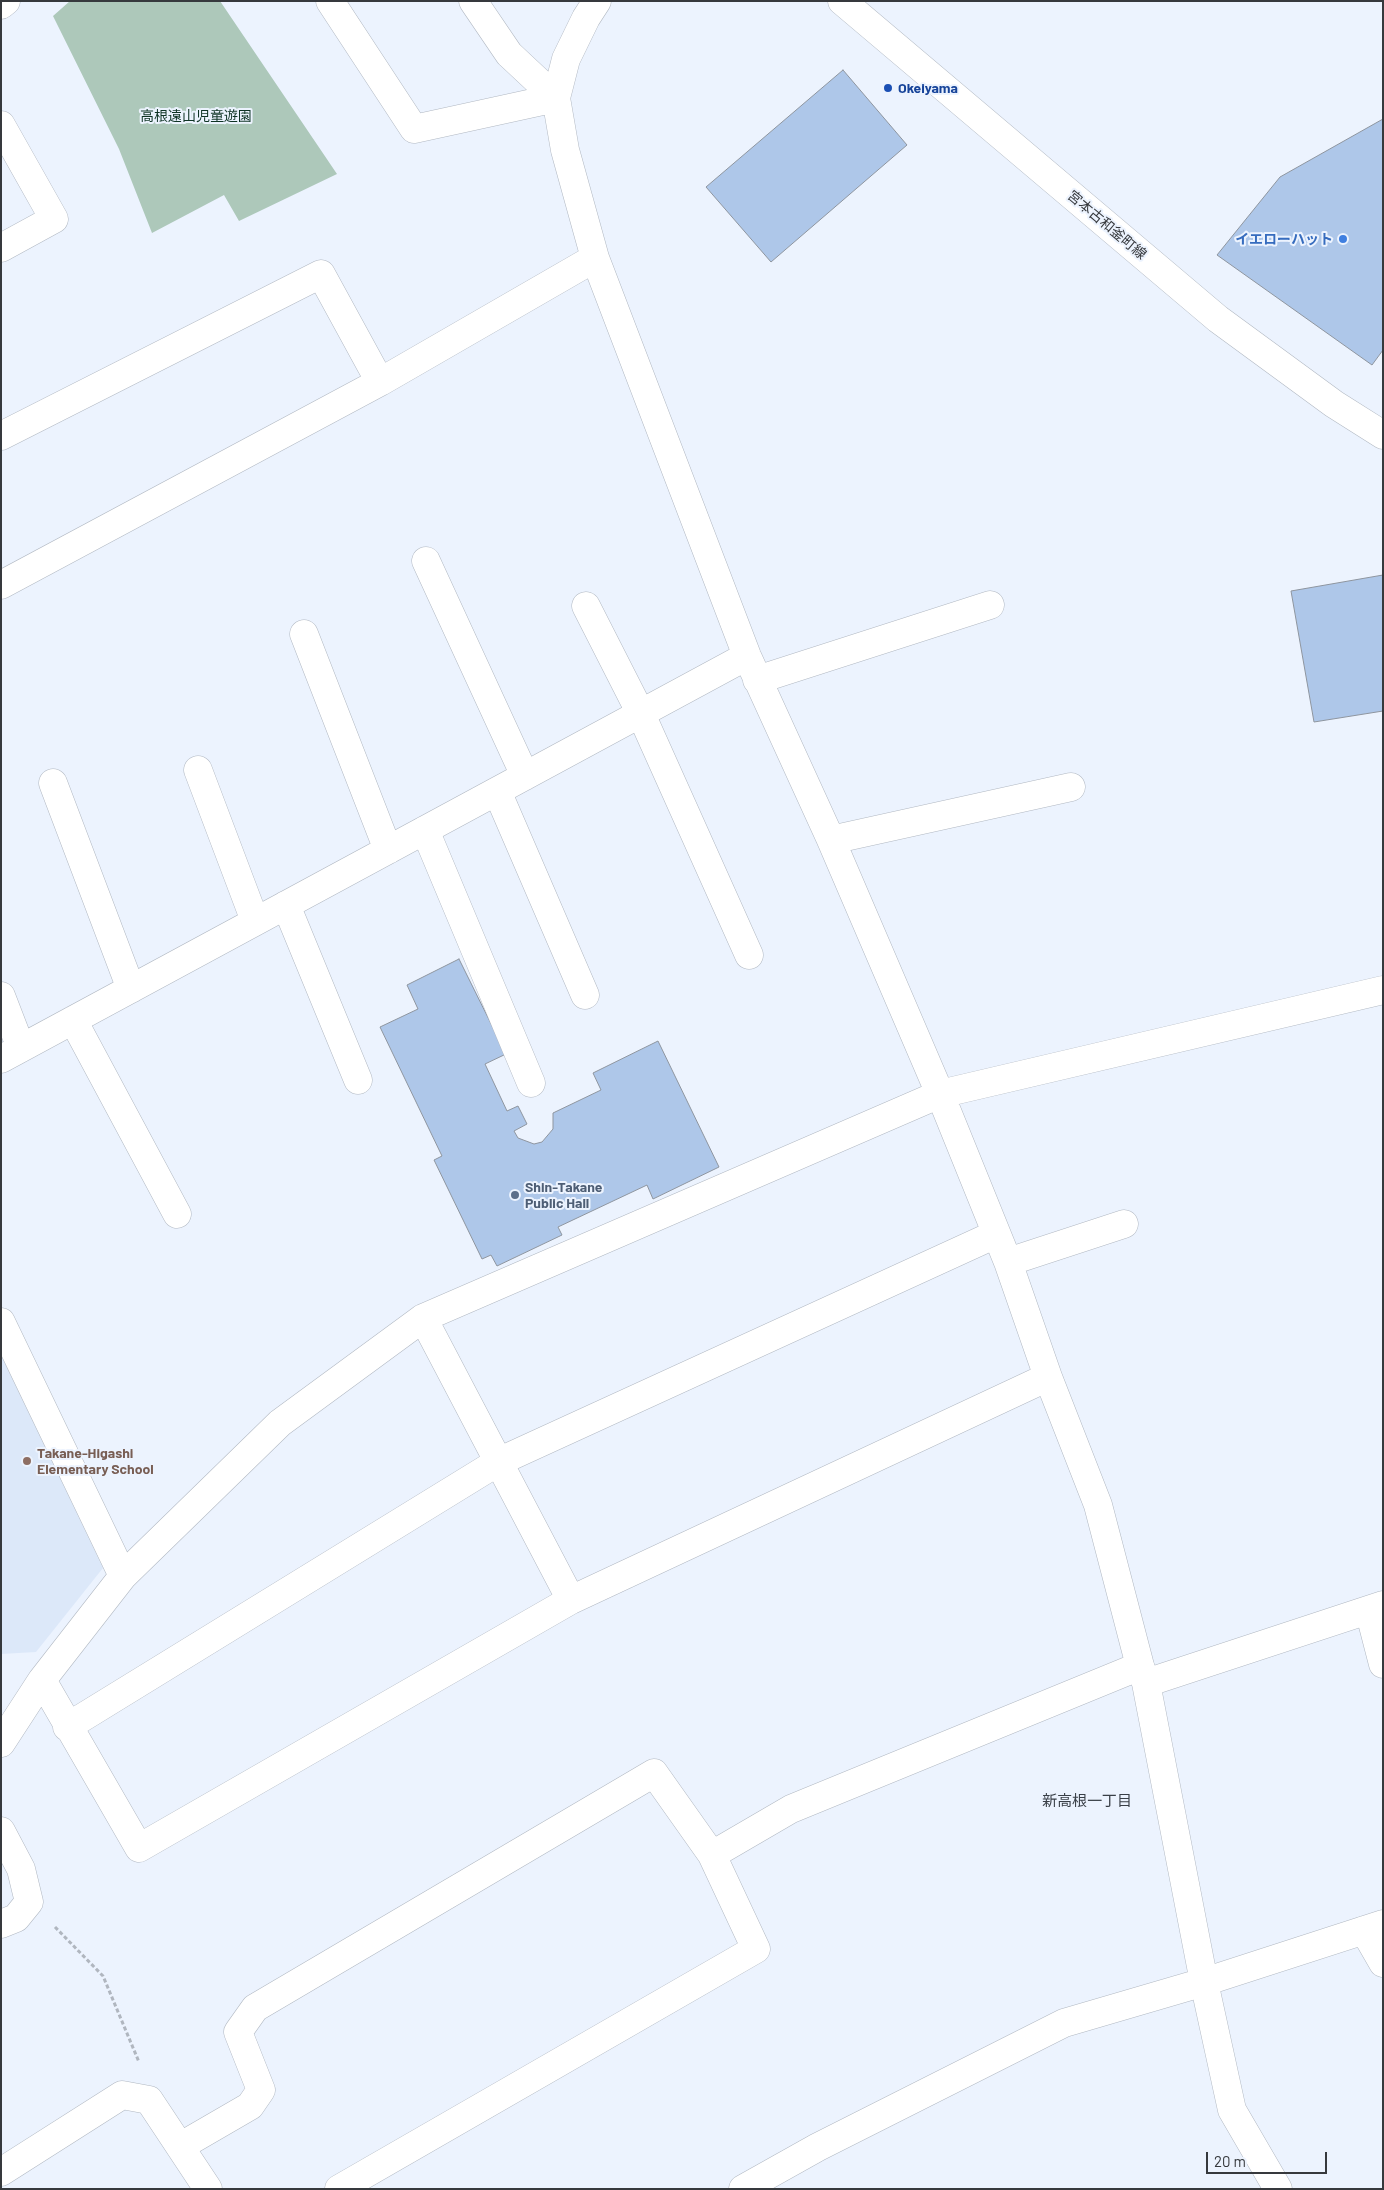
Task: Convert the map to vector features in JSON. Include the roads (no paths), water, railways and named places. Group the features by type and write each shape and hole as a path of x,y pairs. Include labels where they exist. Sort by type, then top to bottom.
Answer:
{"street":[{"path":"1,5 6,1"},
{"path":"330,1 414,129 556,98"},
{"path":"473,1 509,54 556,98"},
{"path":"597,1 566,59 556,98 565,150 595,258 752,668 831,840 940,1094 1008,1262 1048,1377 1098,1505 1143,1674 1204,1982 1232,2110 1278,2189"},
{"name":"宮本古和釜町線","path":"842,1 1218,319 1334,404 1382,431"},
{"path":"1,125 54,219 1,248"},
{"path":"1,585 380,382 595,258"},
{"path":"1,436 322,274 380,382"},
{"path":"426,561 525,776"},
{"path":"1,996 11,1054 641,714 752,668 990,605"},
{"path":"586,606 641,714 749,955"},
{"path":"304,634 388,850"},
{"path":"198,770 256,921"},
{"path":"53,783 131,989"},
{"path":"831,840 1071,787"},
{"path":"498,791 585,995"},
{"path":"425,830 531,1083"},
{"path":"286,905 358,1080"},
{"path":"1,1743 42,1680 123,1576 280,1424 423,1318 940,1094 1383,990"},
{"path":"73,1020 178,1214"},
{"path":"1008,1262 1124,1224"},
{"path":"67,1727 498,1462 996,1234"},
{"path":"423,1318 571,1600"},
{"path":"1,1322 123,1576"},
{"path":"42,1680 67,1727 139,1848 571,1600 1048,1377"},
{"path":"712,1855 792,1809 1143,1674 1376,1608 1383,1664"},
{"path":"181,2146 250,2106 261,2090 238,2032 255,2008 654,1773 712,1855 756,1949 339,2189"},
{"path":"1,1831 21,1869 30,1902 16,1918 1,1924"},
{"path":"743,2189 818,2147 1064,2023 1204,1982 1373,1927 1383,1963"},
{"path":"1,2172 122,2095 149,2100 208,2189"}],"place":[{"name":"Okeiyama","path":"888,88"},
{"name":"イエローハット","path":"1343,239"},
{"name":"Shin-Takane Public Hall","path":"515,1195"},
{"name":"Takane-Higashi Elementary School","path":"27,1461"}],"district":[{"name":"新高根一丁目","path":"1087,1801"}],"park label":[{"name":"高根遠山児童遊園","path":"196,116"}]}
